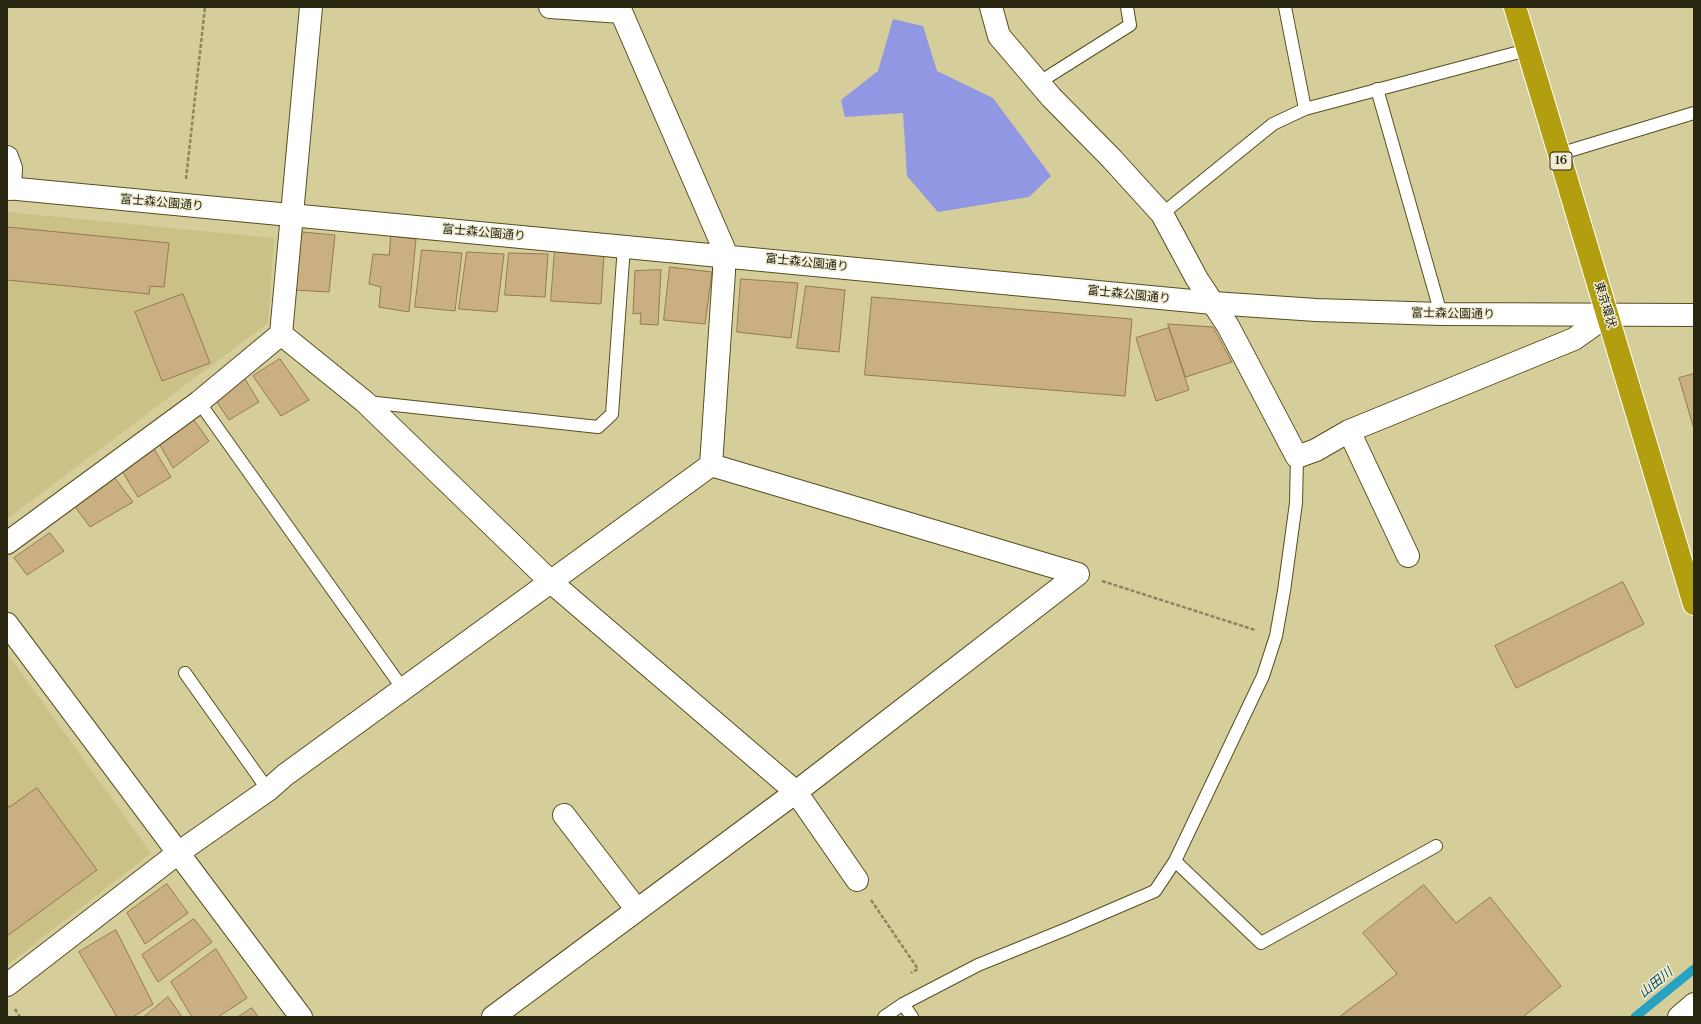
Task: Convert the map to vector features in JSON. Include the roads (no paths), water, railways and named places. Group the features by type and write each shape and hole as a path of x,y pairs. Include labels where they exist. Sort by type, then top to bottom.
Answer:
{"highway":[{"name":"東京環状","path":"1515,7 1694,604"}],"street":[{"path":"7,544 199,402 281,334 311,7"},
{"path":"550,7 624,9 724,249 711,465"},
{"path":"990,7 999,36 1038,83 1162,214 1197,279 1228,326 1297,458 1316,450 1349,431 1574,339 1608,315"},
{"path":"7,157 11,168 9,189"},
{"name":"富士森公園通り","path":"9,189 624,246 1213,303 1316,310 1441,314 1694,315"},
{"path":"281,334 365,402 551,582 796,792 857,880"},
{"path":"1349,431 1408,556"},
{"path":"493,1017 796,792 1078,574 711,465"},
{"path":"7,985 178,853 268,790 285,775 711,465"},
{"path":"7,624 301,1017"},
{"path":"564,815 636,910"},
{"path":"1678,1017 1694,1004"}],"lane":[{"path":"1038,83 1130,25 1126,7"},
{"path":"1285,7 1305,109"},
{"path":"1162,214 1273,124 1305,109 1528,50"},
{"path":"1377,89 1441,314"},
{"path":"1559,154 1694,113"},
{"path":"365,402 598,427 612,414 624,246"},
{"path":"199,402 403,689"},
{"path":"884,1017 903,1004 978,965 1155,891 1175,860 1263,676 1276,636 1284,591 1296,503 1297,458"},
{"path":"185,673 268,790"},
{"path":"1175,860 1261,943 1436,846"},
{"path":"903,1004 912,1017"}],"waterway":[{"name":"山田川","path":"1635,1017 1694,969"}]}
